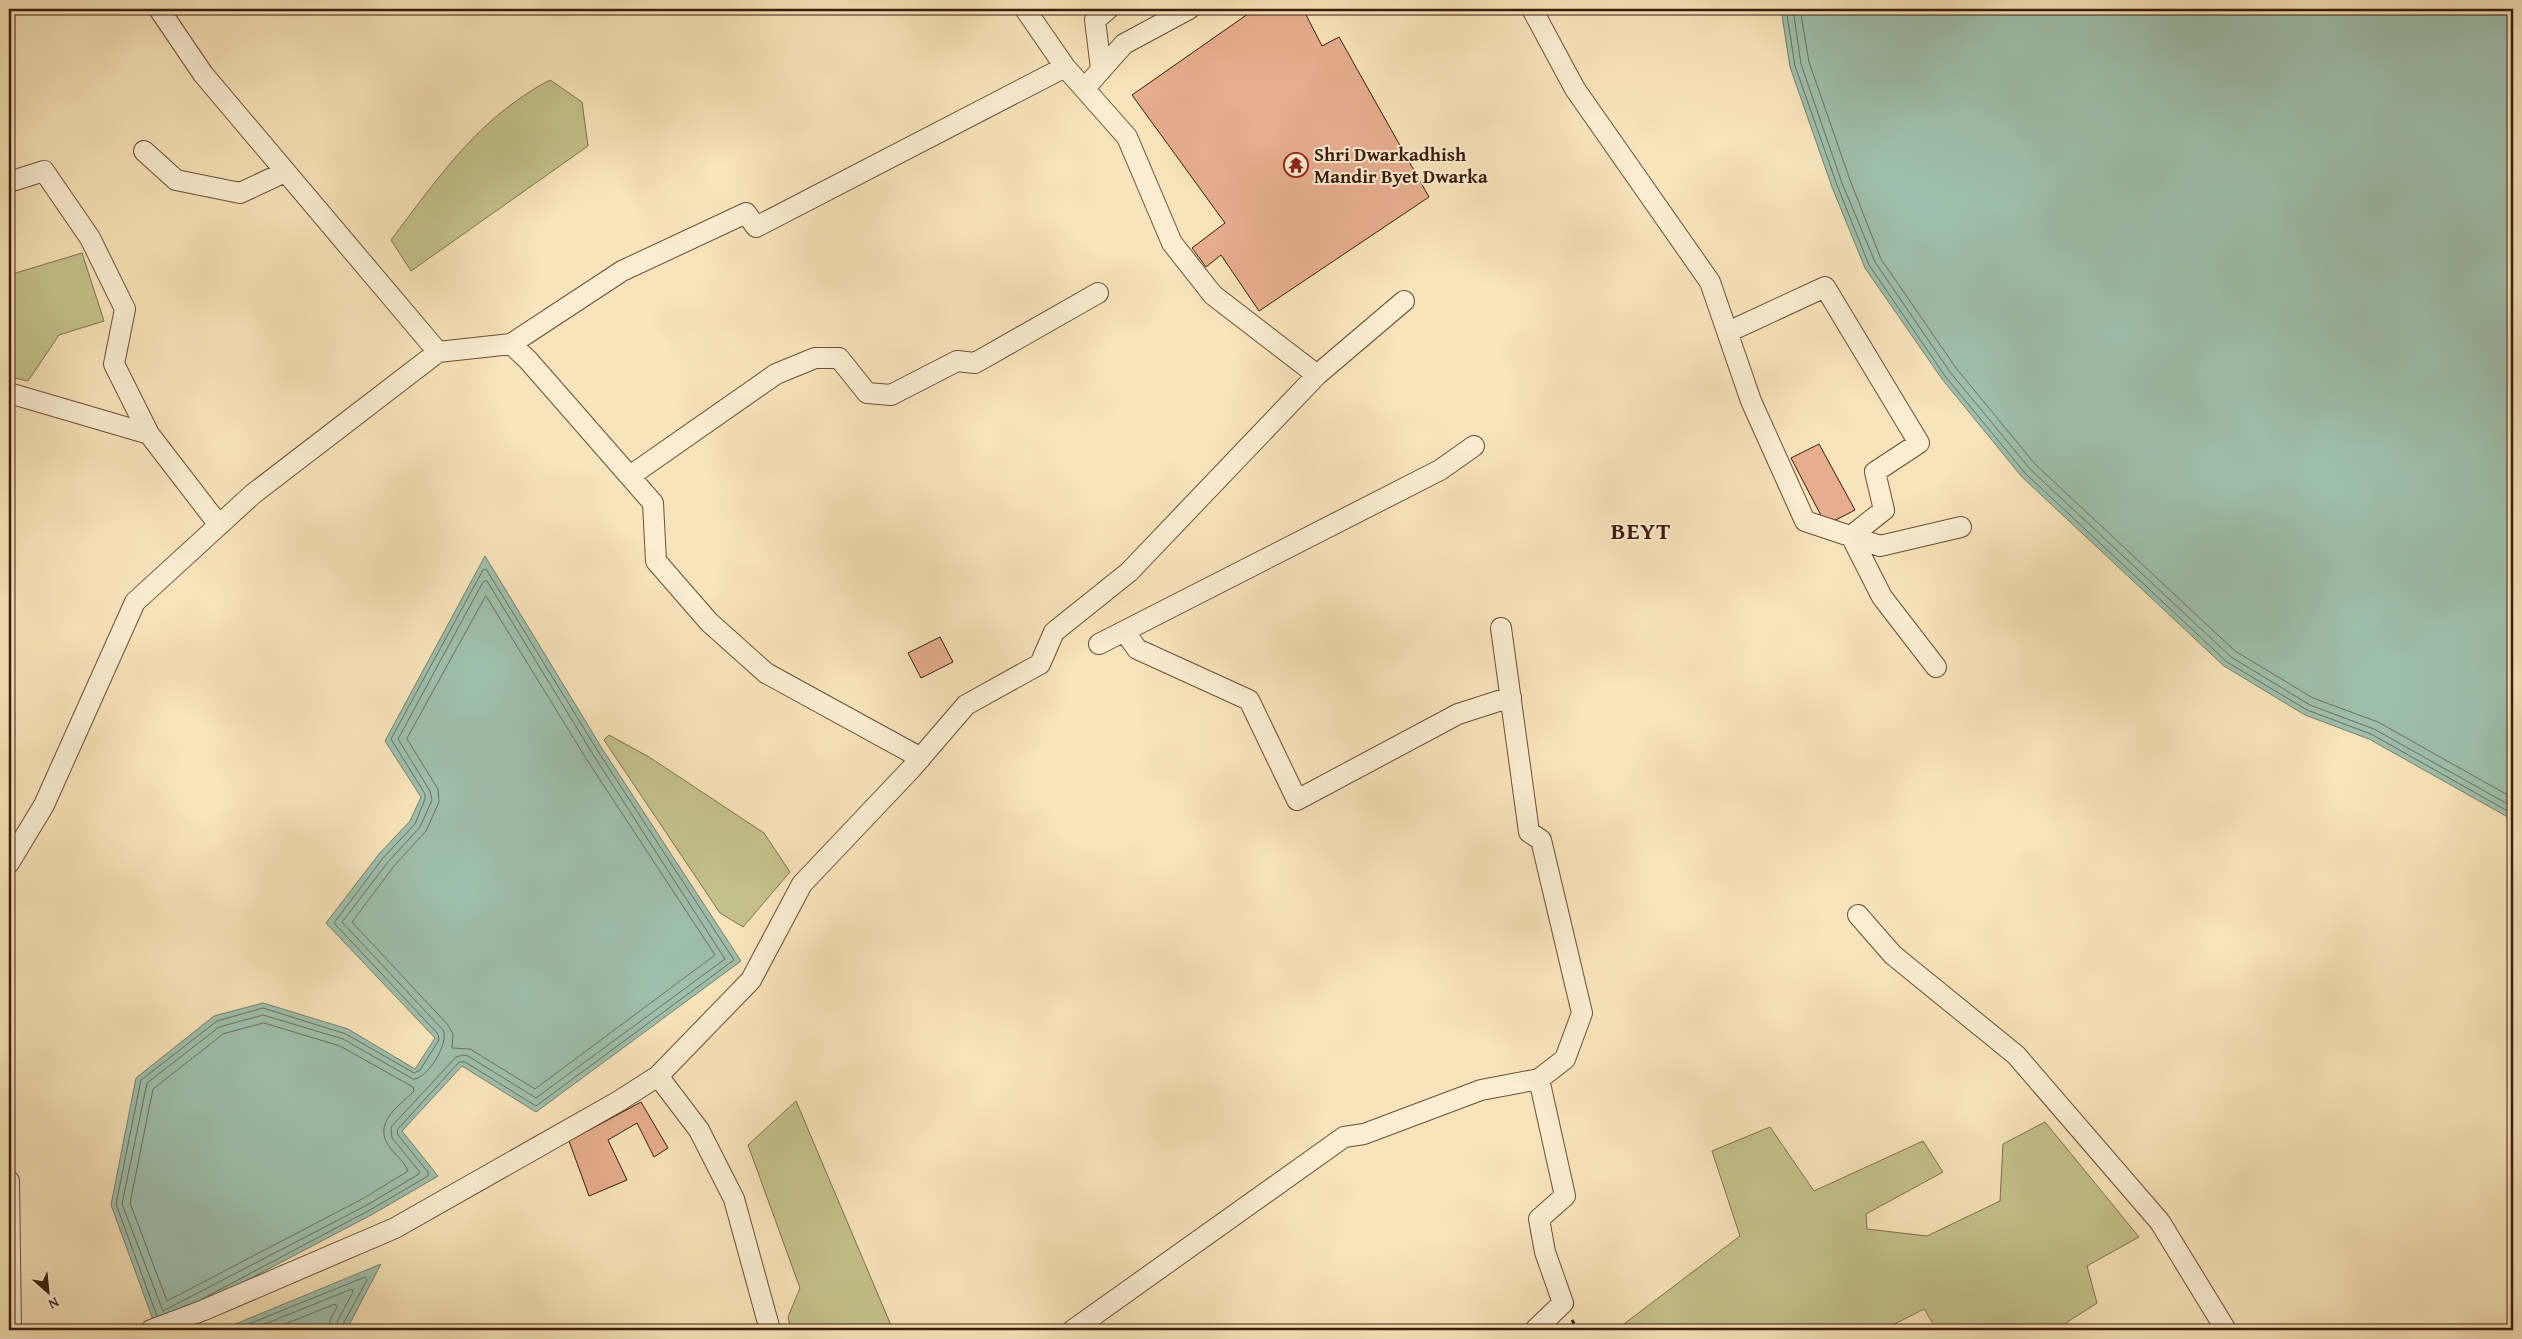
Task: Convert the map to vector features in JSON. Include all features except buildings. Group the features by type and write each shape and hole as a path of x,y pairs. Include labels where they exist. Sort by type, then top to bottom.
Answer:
{"street":[{"path":"159,9 161,11 164,9"},
{"path":"159,9 202,74 438,352"},
{"path":"1025,9 1065,68 1085,88 1127,137 1172,243 1213,295 1317,375"},
{"path":"1101,70 1095,20 1108,9"},
{"path":"1085,88 1124,44 1190,9"},
{"path":"1532,9 1575,89 1710,282 1751,401 1805,521 1880,546 1961,527"},
{"path":"9,864 44,805 136,602 253,494 438,352 511,344 622,271 746,213 756,227 1065,68"},
{"path":"144,152 176,180 240,193 285,172"},
{"path":"9,182 44,171 90,238 125,309 114,364 149,434 219,525"},
{"path":"1728,332 1825,288 1855,334 1919,443 1875,472 1884,510 1850,536"},
{"path":"630,476 776,374 807,361 815,358 839,358 867,393 891,395 958,361 975,362 1098,293"},
{"path":"151,1330 204,1310 395,1228 618,1101 658,1076 752,980 802,884 921,758 966,704 1040,664 1054,632 1130,572 1317,375 1404,301"},
{"path":"511,344 528,360 653,502 656,561 709,622 766,673 921,758"},
{"path":"9,393 149,434"},
{"path":"1099,644 1440,470 1474,446"},
{"path":"1850,536 1882,597 1936,667"},
{"path":"1073,1330 1344,1137 1364,1134 1481,1090 1539,1079 1565,1059 1582,1013 1541,840 1529,832 1502,628"},
{"path":"1125,632 1137,649 1249,700 1297,800 1458,714 1511,698"},
{"path":"1858,915 1893,955 2016,1055 2160,1222 2226,1330"},
{"path":"658,1076 699,1130 734,1199 770,1330"},
{"path":"1535,1330 1563,1303 1545,1252 1539,1219 1565,1196 1539,1079"},
{"path":"9,1180 11,1330"}],"shaded area":[{"path":"550,80 582,102 588,146 411,271 391,240 461,151 502,112"},
{"path":"82,253 104,321 59,335 28,381 9,377 9,275"},
{"path":"609,735 649,757 764,833 790,872 743,927 720,913 604,740"},
{"path":"796,1101 893,1330 791,1330 788,1317 800,1288 748,1145"},
{"path":"2045,1122 2139,1237 2087,1266 2097,1303 2055,1330 1937,1330 1924,1309 1883,1330 1616,1330 1740,1236 1712,1151 1770,1127 1814,1191 1923,1141 1943,1172 1866,1214 1867,1229 1927,1236 2000,1201 2003,1144"}],"water":[{"path":"1781,9 2513,9 2513,820 2369,739 2305,715 2224,666 2022,477 1942,379 1865,268 1832,187 1790,67"},
{"path":"485,556 603,750 741,961 536,1112 462,1066 402,1131 438,1176 373,1214 156,1328 111,1205 136,1078 214,1016 263,1003 348,1029 415,1069 435,1038 326,923 379,854 410,821 421,797 385,741"},
{"path":"381,1264 348,1330 221,1330"}],"place":[{"name":"Shri Dwarkadhish Mandir Byet Dwarka","path":"1296,165"}],"district":[{"name":"BEYT","path":"1641,531"}]}
